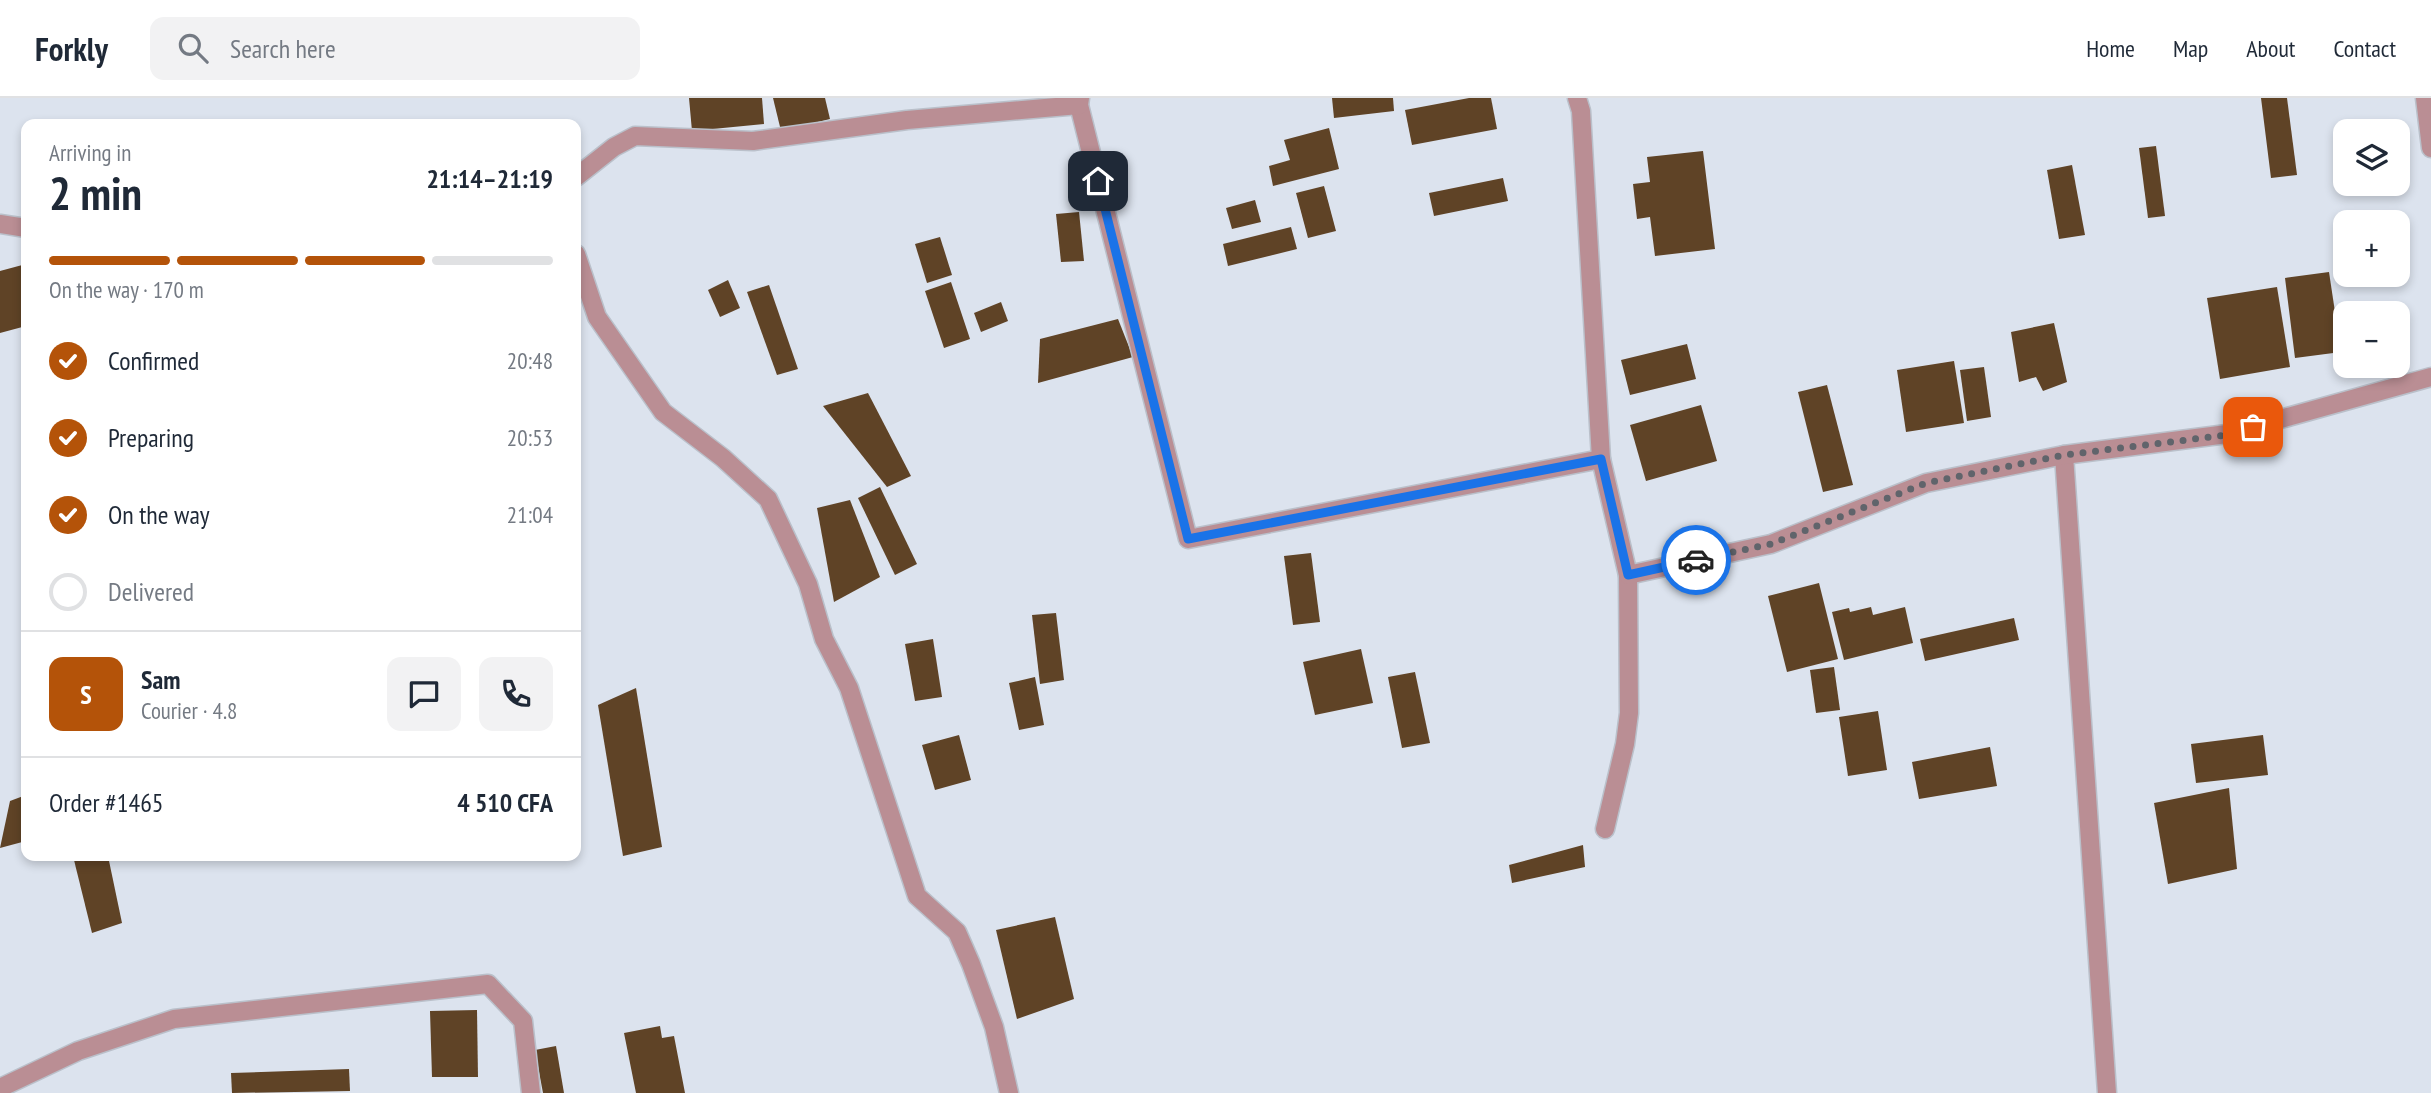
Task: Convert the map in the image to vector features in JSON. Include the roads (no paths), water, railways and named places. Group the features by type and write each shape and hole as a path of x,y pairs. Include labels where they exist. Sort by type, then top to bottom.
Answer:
{"street":[{"path":"1577,98 1581,111 1601,459 1628,575 1629,713 1625,744 1605,829"},
{"path":"2426,98 2431,148"},
{"path":"581,173 614,147 635,136 753,141 1079,101 1188,539 1601,459"},
{"path":"0,224 21,227"},
{"path":"581,269 597,317 663,412 723,458 768,499 808,584 824,639 849,688 917,895 957,932 971,964 994,1027 1009,1093"},
{"path":"1628,575 1771,544 1926,483 2064,455 2227,435 2431,377"},
{"path":"2064,455 2107,1093"},
{"path":"0,1088 78,1051 174,1019 488,984 523,1021 531,1093"}]}
